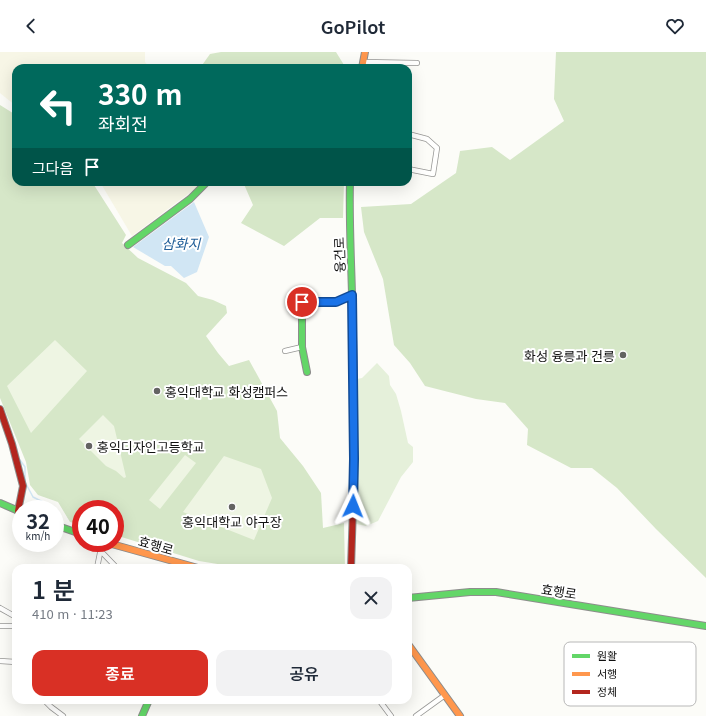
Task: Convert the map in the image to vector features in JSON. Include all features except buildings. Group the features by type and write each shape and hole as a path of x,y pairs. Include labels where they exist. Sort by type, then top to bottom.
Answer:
{"street":[{"path":"363,64 365,52"},
{"path":"390,64 417,63"},
{"path":"412,135 426,138 437,148 432,174 412,170"},
{"path":"128,245 190,199 203,186"},
{"name":"융건로","path":"350,186 349,224 352,295 354,459 351,564"},
{"path":"307,372 302,347 302,302 336,302 352,295"},
{"path":"285,351 302,347"},
{"path":"0,409 20,471 23,486 21,500"},
{"path":"0,503 12,508"},
{"name":"효행로","path":"124,548 179,564"},
{"path":"98,564 100,552"},
{"path":"101,552 113,564"},
{"name":"효행로","path":"412,598 470,592 496,592 706,626"},
{"path":"0,608 12,615"},
{"path":"0,626 12,626"},
{"path":"412,650 460,716"},
{"path":"0,660 12,662"},
{"path":"416,716 445,696"},
{"path":"48,704 63,716"},
{"path":"142,716 147,704"},
{"path":"382,704 390,716"}],"green space":[{"path":"0,52 145,52 145,62 147,64 12,64 12,103 0,93"},
{"path":"221,52 336,52 343,64 203,64 210,54"},
{"path":"556,52 706,52 706,578 617,488 592,468 571,468 527,445 528,429 505,403 476,399 425,386 410,363 394,345 383,279 364,232 361,207 411,204 456,173 460,151 492,147 510,160 564,121 554,99"},
{"path":"0,105 12,112 12,186 95,186 126,235 122,243 138,258 186,283 198,296 213,300 226,306 227,313 206,336 229,366 249,360 277,411 280,438 303,466 321,493 323,528 344,523 345,564 217,564 199,561 124,538 124,500 72,500 72,523 70,522 64,512 64,500 52,500 38,495 30,485 26,462 0,398"},
{"path":"102,186 199,186 132,236"},
{"path":"245,186 344,186 343,218 320,218 284,246 241,223 253,205"},
{"path":"55,340 87,371 31,433 7,386"},
{"path":"377,363 389,376 390,385 396,394 408,443 413,447 413,462 401,477 378,521 366,526 356,524 357,379 362,378"},
{"path":"103,415 114,426 126,477 124,478 116,471 106,466 79,439"},
{"path":"185,455 196,463 160,509 149,500"},
{"path":"224,456 261,469 272,498 254,540 183,512"}],"water":[{"name":"삼화지","path":"194,202 209,237 197,272 184,278 171,266 165,266 133,247"}],"waterway":[{"path":"20,460 25,467 25,482 33,497 39,500"}],"traffic: fast":[{"path":"128,245 190,199 203,186"},
{"path":"350,186 354,400 353,507"},
{"path":"307,372 302,347 302,302 336,302 352,295"},
{"path":"0,503 12,508"},
{"path":"64,528 72,531"},
{"path":"412,598 470,592 496,592 706,626"},
{"path":"142,716 147,704"}],"traffic: slow":[{"path":"363,64 365,52"},
{"path":"124,547 184,564"},
{"path":"412,650 460,716"}],"traffic: jam":[{"path":"0,409 12,444 23,486 20,500"},
{"path":"351,564 353,507"}],"place":[{"name":"화성 융릉과 건릉","path":"623,355"},
{"name":"홍익대학교 화성캠퍼스","path":"157,391"},
{"name":"홍익디자인고등학교","path":"89,446"},
{"name":"홍익대학교 야구장","path":"232,507"}],"route":[{"path":"302,302 336,302 352,295 354,459 353,506"}]}
